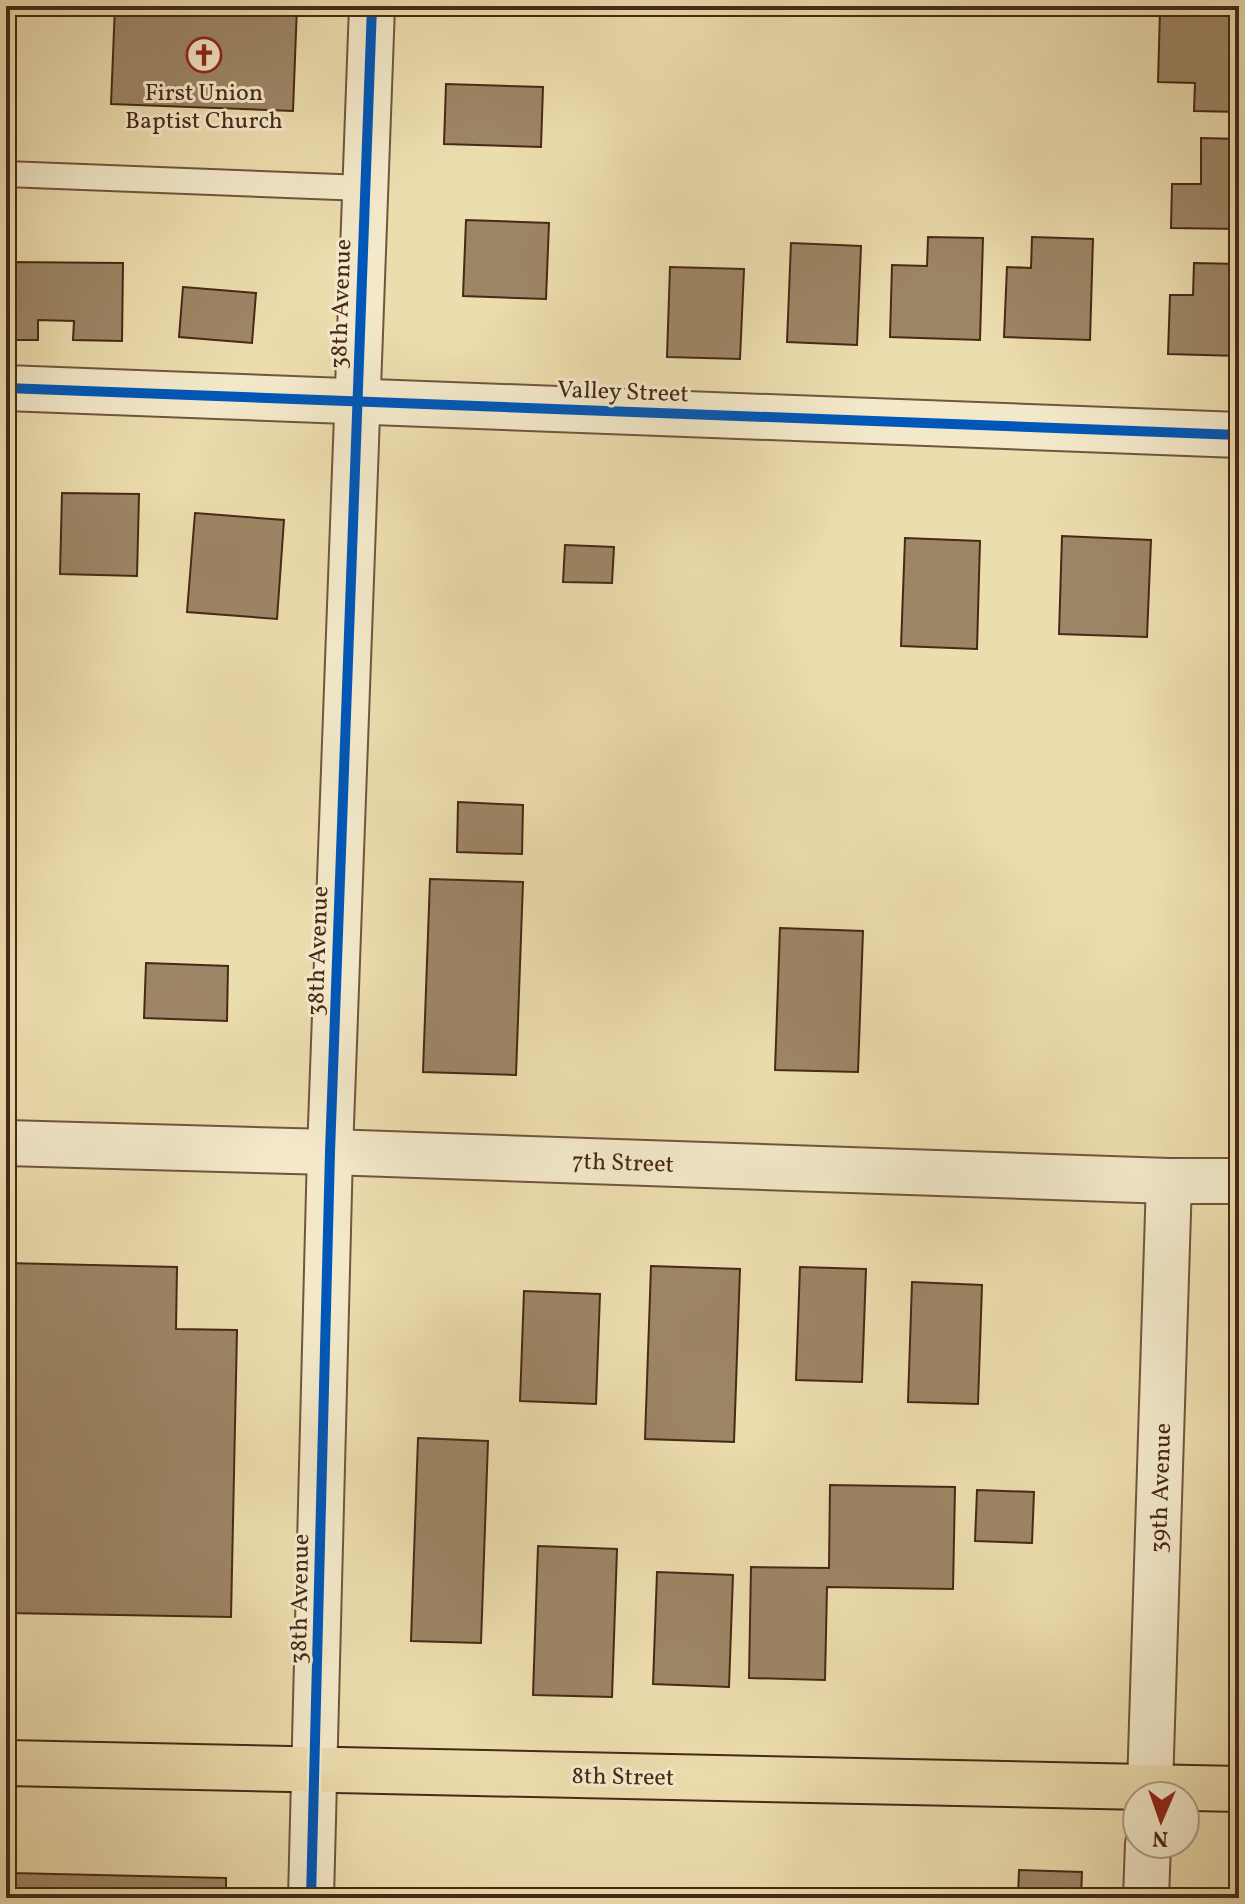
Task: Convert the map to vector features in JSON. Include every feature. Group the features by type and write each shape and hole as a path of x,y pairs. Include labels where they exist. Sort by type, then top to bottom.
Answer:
{"main road":[{"name":"8th Street","path":"6,1763 1121,1790"},
{"name":"8th Street","path":"1201,1790 1239,1789"}],"street":[{"name":"38th Avenue","path":"311,1898 330,1152 372,6"},
{"name":"Valley Street","path":"6,388 1239,435"},
{"name":"7th Street","path":"6,1143 1239,1181"},
{"name":"39th Avenue","path":"1150,1780 1169,1181"},
{"path":"1146,1898 1147,1860"}],"lane":[{"path":"6,174 364,188"}],"building":[{"name":"First Union Baptist Church","path":"115,6 297,6 293,111 111,104"},
{"path":"1160,10 1239,12 1239,112 1194,111 1195,83 1158,82"},
{"path":"446,84 543,87 541,147 444,144"},
{"path":"1201,138 1239,139 1239,229 1171,228 1172,184 1201,184"},
{"path":"466,220 549,223 546,299 463,296"},
{"path":"928,237 983,238 980,340 890,337 892,265 927,266"},
{"path":"1032,237 1093,239 1090,340 1004,337 1007,267 1031,268"},
{"path":"791,243 861,246 857,345 787,342"},
{"path":"6,262 123,263 122,341 73,340 74,321 38,320 38,340 6,340"},
{"path":"1194,263 1239,264 1239,356 1168,354 1170,295 1193,295"},
{"path":"670,267 744,269 740,359 667,357"},
{"path":"183,287 256,293 252,343 179,337"},
{"path":"62,493 139,494 137,576 60,574"},
{"path":"195,513 284,520 277,619 187,612"},
{"path":"1062,536 1151,540 1147,637 1059,634"},
{"path":"905,538 980,541 977,649 901,646"},
{"path":"565,545 614,547 612,583 563,582"},
{"path":"458,802 523,805 522,854 457,852"},
{"path":"430,879 523,882 516,1075 423,1072"},
{"path":"780,928 863,931 858,1072 775,1070"},
{"path":"146,963 228,966 227,1021 144,1018"},
{"path":"6,1263 177,1267 176,1329 237,1330 231,1617 6,1613"},
{"path":"651,1266 740,1269 734,1442 645,1439"},
{"path":"800,1267 866,1269 862,1382 796,1380"},
{"path":"912,1282 982,1285 978,1404 908,1402"},
{"path":"524,1291 600,1294 596,1404 520,1401"},
{"path":"418,1438 488,1441 481,1643 411,1641"},
{"path":"830,1485 955,1487 953,1589 827,1587 825,1680 749,1678 751,1567 829,1568"},
{"path":"977,1490 1034,1492 1032,1543 975,1541"},
{"path":"538,1546 617,1549 612,1697 533,1695"},
{"path":"657,1572 733,1575 729,1687 653,1684"},
{"path":"1019,1870 1082,1872 1081,1898 1018,1898"},
{"path":"12,1873 226,1878 226,1898 11,1898"}],"cycle path":[{"path":"311,1898 330,1152 372,6"},
{"path":"6,388 1239,435"}],"place":[{"name":"First Union Baptist Church","path":"204,55"}]}
